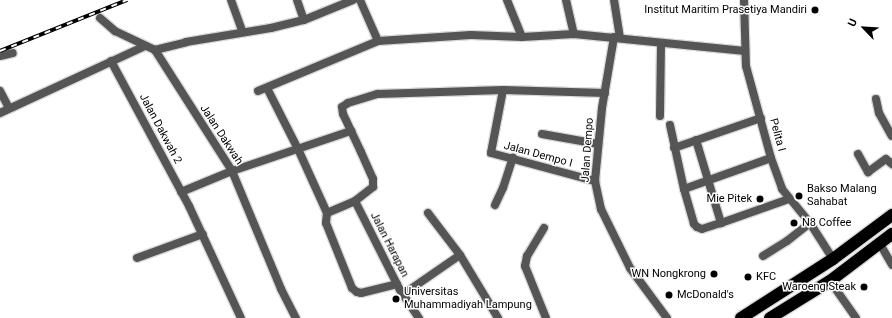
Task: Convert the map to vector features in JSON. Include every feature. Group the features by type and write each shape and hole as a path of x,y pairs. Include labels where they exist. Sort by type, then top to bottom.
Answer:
{"highway":[{"path":"741,318 833,259 892,215"},
{"path":"770,318 830,281 892,234"}],"street":[{"path":"231,0 242,32"},
{"path":"297,0 304,20"},
{"path":"100,18 115,31 155,50 242,32 271,28 304,20 353,0"},
{"path":"360,0 378,41"},
{"path":"507,0 522,37"},
{"path":"566,0 574,34"},
{"name":"Jalan Dempo","path":"614,0 617,37 605,93 595,181 601,209 630,268 667,318"},
{"name":"Pelita I","path":"744,0 746,66 771,158 782,189 810,223 833,259"},
{"path":"258,90 267,88 378,41 471,35 522,37 574,34 617,37 660,43 745,51"},
{"path":"660,43 660,116"},
{"path":"0,113 145,46"},
{"name":"Jalan Dakwah","path":"155,50 232,171 281,288 296,318"},
{"path":"0,56 12,53"},
{"name":"Jalan Dakwah 2","path":"111,61 203,234 241,318"},
{"path":"267,88 298,149 327,213 326,223 354,290 361,293 397,284"},
{"path":"327,213 355,201 371,190 374,184 341,109 348,103 378,94 503,90 605,93"},
{"name":"Jalan Dempo I","path":"503,90 491,151 494,154 595,181"},
{"path":"0,92 9,108"},
{"path":"876,99 879,113 892,136"},
{"path":"674,148 761,118"},
{"path":"670,125 684,189 695,226 702,229 789,199"},
{"path":"181,192 232,171 351,131"},
{"path":"542,134 598,144"},
{"path":"696,140 721,223"},
{"path":"858,154 868,172 886,159 892,164"},
{"path":"495,205 503,188 513,158"},
{"path":"684,189 771,158"},
{"name":"Jalan Harapan","path":"355,201 402,294 419,318"},
{"path":"428,213 460,255 498,318"},
{"path":"763,256 787,241 810,223"},
{"path":"544,228 527,256 525,266 546,318"},
{"path":"137,258 203,234"},
{"path":"880,244 892,265"},
{"path":"402,294 460,255"},
{"path":"830,281 856,318"}],"railway":[{"path":"0,51 127,0"}],"place":[{"name":"Institut Maritim Prasetiya Mandiri","path":"815,10"},
{"name":"Bakso Malang Sahabat","path":"799,196"},
{"name":"Mie Pitek","path":"760,199"},
{"name":"N8 Coffee","path":"794,223"},
{"name":"WN Nongkrong","path":"714,274"},
{"name":"KFC","path":"748,277"},
{"name":"Waroeng Steak","path":"864,287"},
{"name":"McDonald's","path":"669,295"},
{"name":"Universitas Muhammadiyah Lampung","path":"396,299"}]}
